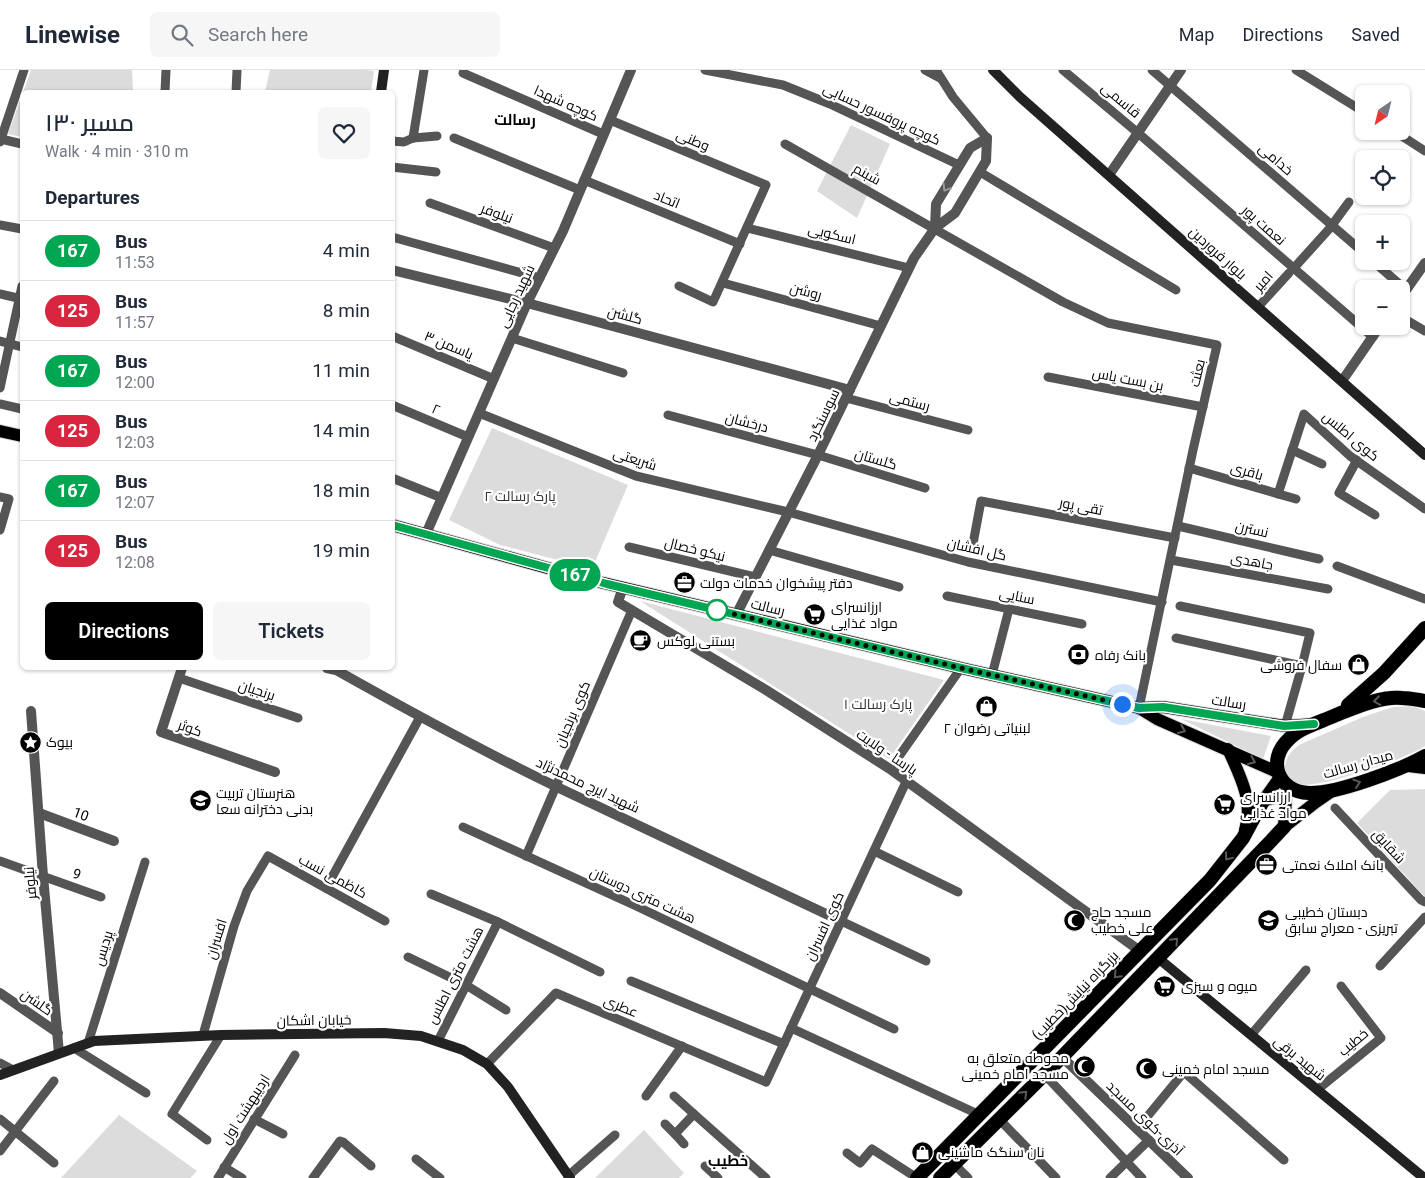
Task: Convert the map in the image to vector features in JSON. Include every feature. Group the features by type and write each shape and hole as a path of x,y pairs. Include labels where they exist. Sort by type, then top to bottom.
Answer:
{"highway":[{"path":"1335,716 1384,673 1425,628"},
{"path":"1278,774 1277,762 1282,747 1288,739 1314,724 1363,704 1401,697 1425,701"},
{"name":"میدان رسالت","path":"1278,774 1290,787 1298,791 1309,793 1335,790 1408,766 1425,756"},
{"name":"بزرگراه نیایش(خطیب)","path":"917,1178 1210,880 1243,838 1263,801"},
{"path":"940,1178 1062,1057 1284,826"}],"main road":[{"path":"381,90 384,70"},
{"name":"بلوار فروردین","path":"993,70 1006,84 1108,175 1425,455"},
{"path":"0,431 20,436"},
{"name":"رسالت","path":"395,526 623,588 1139,708 1163,707 1284,726 1314,724"},
{"name":"رسالت","path":"1139,708 1156,719 1278,774"},
{"path":"1228,750 1244,786 1249,805 1248,823 1243,838"},
{"path":"1408,766 1425,768"},
{"path":"1263,801 1278,774"},
{"path":"1284,826 1335,790"},
{"path":"1263,801 1280,796 1286,800 1284,826"},
{"name":"شهید برقی","path":"1158,958 1424,1178"},
{"name":"خیابان اشکان","path":"0,1075 94,1041 203,1035 384,1033 421,1036 463,1050 487,1064 508,1087 569,1177"}],"street":[{"path":"20,144 0,141 24,70"},
{"path":"165,90 166,70"},
{"path":"236,70 236,90"},
{"path":"413,138 424,70"},
{"name":"شهید رجایی","path":"426,534 527,303 582,185 631,70"},
{"name":"کوچه پروفسور حسابی","path":"705,70 783,85 839,108 960,165"},
{"path":"925,70 942,79"},
{"path":"936,70 953,97 986,138"},
{"name":"قاسمی","path":"1063,70 1138,133"},
{"name":"خدامی","path":"1152,70 1355,246"},
{"path":"1108,175 1181,70"},
{"path":"1296,70 1355,106"},
{"name":"کوچه شهدا","path":"463,73 603,134"},
{"name":"وطنی","path":"610,120 766,185 748,228"},
{"name":"نعمت پور","path":"1138,133 1291,271 1373,337"},
{"path":"395,141 404,142 413,138 437,136"},
{"name":"اتحاد","path":"454,138 740,244"},
{"name":"سوسنگرد","path":"935,228 936,204 970,148 986,138"},
{"name":"سوسنگرد","path":"736,615 818,455 909,268 935,228 955,213 980,172 986,160 986,138"},
{"path":"1408,140 1425,151"},
{"name":"شبنم","path":"785,144 935,228"},
{"path":"395,167 436,172"},
{"path":"980,172 1176,290"},
{"name":"امیر","path":"1258,307 1331,227 1349,202"},
{"name":"نیلوفر","path":"430,203 554,248"},
{"path":"0,225 20,229"},
{"path":"679,286 713,302 748,228"},
{"name":"اسکویی","path":"748,228 909,268"},
{"name":"بعثت","path":"935,228 1063,302 1108,322 1217,345 1139,708"},
{"path":"395,238 540,278"},
{"path":"1410,284 1425,263"},
{"path":"1382,270 1391,280"},
{"name":"گلشن","path":"395,271 527,303 848,394"},
{"name":"روشن","path":"723,283 881,326"},
{"path":"0,294 20,299"},
{"path":"0,388 20,303"},
{"path":"1410,322 1425,331"},
{"name":"یاسمن ۳","path":"395,337 494,379"},
{"path":"1342,381 1373,337"},
{"path":"512,338 623,373"},
{"path":"0,341 20,346"},
{"name":"بن بست یاس","path":"1048,377 1203,408"},
{"name":"رستمی","path":"848,394 968,430"},
{"path":"0,404 20,409"},
{"name":"۲","path":"395,406 468,438"},
{"name":"شریعتی","path":"479,413 636,476 788,512"},
{"name":"کوی اطلس","path":"1278,494 1304,414 1357,460 1425,509"},
{"name":"درخشان","path":"668,416 818,455"},
{"path":"1292,450 1322,464"},
{"name":"گلستان","path":"818,455 925,488"},
{"path":"1357,460 1339,493 1375,515"},
{"name":"باقری","path":"1190,468 1296,500"},
{"path":"395,479 442,498"},
{"path":"0,497 9,499 0,530"},
{"name":"تقی پور","path":"972,548 981,501 1175,538"},
{"name":"گل افشان","path":"788,512 968,562 1162,602"},
{"name":"نسترن","path":"1178,526 1319,559"},
{"name":"نیکو خصال","path":"629,547 755,577"},
{"path":"769,550 899,587"},
{"name":"جاهدی","path":"1171,560 1328,589"},
{"path":"1337,566 1425,599"},
{"name":"پارسا - ولایت","path":"623,588 618,602 766,690 906,782 1140,952"},
{"name":"سنایی","path":"947,596 1082,624"},
{"path":"1180,606 1310,633 1284,726"},
{"path":"992,675 1009,609"},
{"name":"کوی برنجیان","path":"526,856 632,610"},
{"path":"1176,638 1302,666"},
{"path":"895,762 961,668"},
{"name":"کوثر","path":"181,670 161,732 275,772"},
{"name":"شهید ایرج محمدنژاد","path":"338,670 420,717 556,786 841,921"},
{"name":"برنجیان","path":"178,678 298,718"},
{"name":"نیلوفر","path":"30,711 59,1053"},
{"path":"326,888 420,717"},
{"name":"کوی افسران","path":"766,1082 906,782"},
{"name":"شقایق","path":"1335,808 1425,902"},
{"name":"10","path":"39,813 114,840"},
{"name":"هشت متری دوستان","path":"463,827 894,1029"},
{"path":"874,851 958,892"},
{"name":"کاظمی نسب","path":"268,856 385,921"},
{"name":"افسران","path":"203,1035 234,926 247,891 268,856"},
{"name":"9","path":"0,860 102,897"},
{"name":"پردیس","path":"88,1043 145,862"},
{"path":"432,894 498,922 600,972"},
{"path":"1380,966 1425,918"},
{"path":"841,921 926,961"},
{"name":"هشت متری اطلس","path":"438,1041 498,922"},
{"path":"408,957 466,985 506,1010"},
{"path":"1251,1035 1306,970"},
{"path":"631,981 784,1044"},
{"name":"خطیب","path":"1317,1090 1381,1038 1341,986"},
{"name":"گلشن","path":"0,993 58,1033"},
{"name":"عطری","path":"487,1064 556,993 766,1082"},
{"path":"791,1028 980,1115"},
{"path":"207,1140 172,1114 221,1035"},
{"path":"646,1096 682,1046"},
{"path":"74,1048 146,1093"},
{"name":"اردیبهشت اول","path":"218,1178 295,1054"},
{"name":"آذری-کوی مسجد","path":"1062,1057 1188,1178"},
{"path":"0,1063 13,1070"},
{"path":"1137,1129 1184,1072 1284,1160"},
{"path":"1044,1074 1142,1178"},
{"path":"0,1151 54,1081"},
{"path":"674,1096 766,1178"},
{"path":"675,1134 694,1114"},
{"path":"0,1118 54,1163"},
{"path":"254,1119 283,1134"},
{"path":"999,1120 1056,1178"},
{"path":"666,1124 684,1144"},
{"path":"569,1177 615,1135"},
{"path":"1110,1178 1149,1140"},
{"path":"313,1178 340,1141 371,1166"},
{"path":"847,1152 860,1163 872,1149 917,1178"},
{"path":"416,1159 440,1178"},
{"path":"954,1164 968,1178"},
{"path":"705,1166 718,1178"},
{"path":"224,1167 242,1178"}],"green space":[{"path":"31,70 132,70 133,90 24,90"},
{"path":"270,70 374,71 371,90 265,90"},
{"path":"20,101 20,137 8,134"},
{"path":"851,125 890,144 857,218 817,191"},
{"name":"پارک رسالت ۲","path":"492,428 628,485 592,569 500,545 449,520"},
{"name":"پارک رسالت ۱","path":"640,601 944,680 889,759"},
{"path":"1413,706 1425,711 1425,746 1381,765 1321,783 1296,784 1287,776 1285,765 1287,758 1301,744 1363,717 1393,707"},
{"path":"1181,719 1271,736 1263,759"},
{"path":"1425,789 1425,897 1357,823 1390,790"},
{"path":"119,1115 197,1171 190,1178 61,1178"},
{"path":"644,1130 684,1173 679,1178 595,1178"}],"bus line":[{"name":"167","path":"395,526 607,584 1139,708 1163,707 1284,726 1314,724"}],"place":[{"name":"دفتر پیشخوان خدمات دولت","path":"684,583"},
{"name":"ارزانسراى مواد غذایى","path":"815,615"},
{"name":"بستنی لوکس","path":"641,641"},
{"name":"بانک رفاه","path":"1079,655"},
{"name":"سفال فروشی","path":"1358,665"},
{"name":"لبنیاتی رضوان ۲","path":"987,706"},
{"name":"بیوک","path":"30,742"},
{"name":"هنرستان تربیت بدنی دخترانه سعا","path":"200,801"},
{"name":"ارزانسرای مواد غذایی","path":"1224,805"},
{"name":"بانک املاک نعمتی","path":"1266,865"},
{"name":"مسجد حاج علی خطیب","path":"1075,920"},
{"name":"دبستان خطیبی تبریزی - معراج سابق","path":"1269,920"},
{"name":"میوه و سبزی","path":"1165,986"},
{"name":"محوطه متعلق به مسجد امام خمینی","path":"1085,1066"},
{"name":"مسجد امام خمینی","path":"1146,1069"},
{"name":"نان سنگک ماشینی","path":"922,1152"}],"district":[{"name":"رسالت","path":"515,120"},
{"name":"خطیب","path":"728,1161"}],"route":[{"path":"717,610 1122,704"}]}
